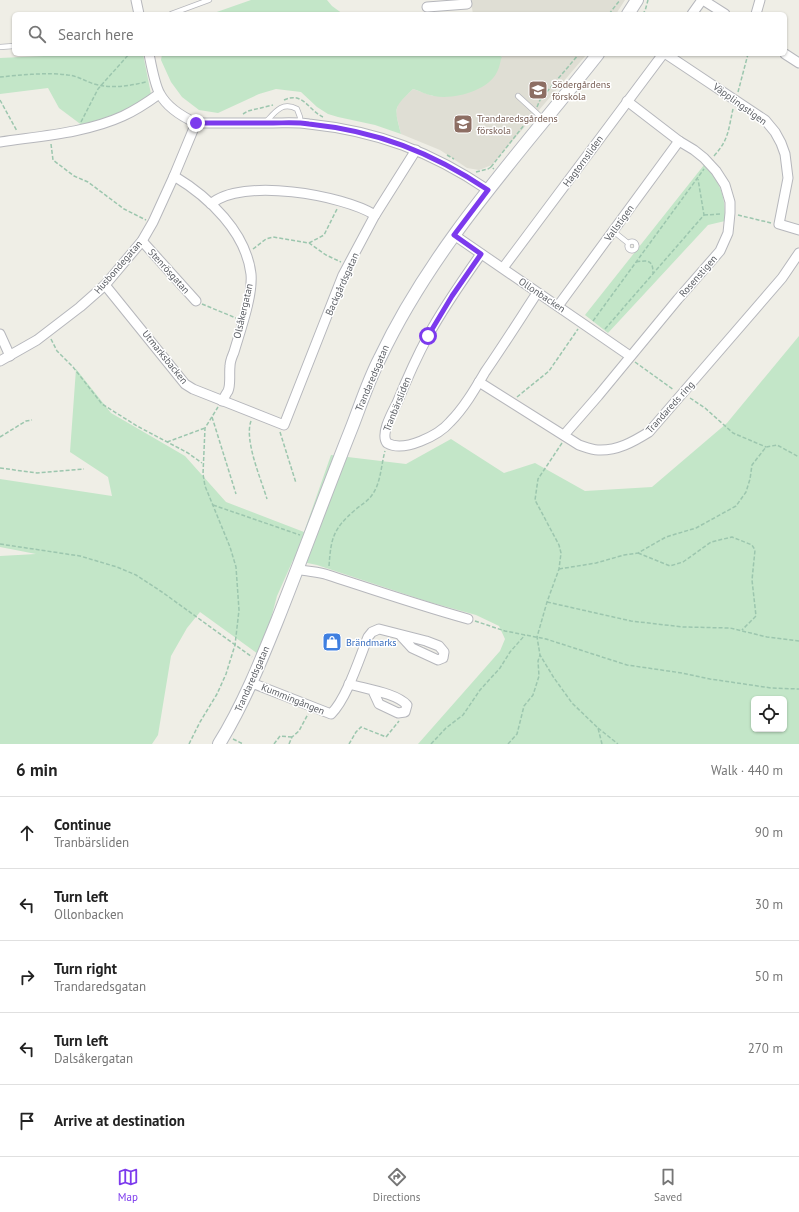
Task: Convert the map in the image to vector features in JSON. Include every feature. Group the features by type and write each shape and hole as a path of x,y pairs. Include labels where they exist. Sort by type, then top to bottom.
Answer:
{"street":[{"path":"136,0 139,12"},
{"path":"427,7 467,4 466,0"},
{"path":"629,12 637,0"},
{"path":"694,12 703,0 722,12"},
{"path":"757,12 760,0"},
{"path":"787,55 799,63"},
{"path":"150,56 159,94 183,117 196,123 300,123 349,129 386,139 416,150 459,172 488,190"},
{"name":"Trandaredsgatan","path":"219,744 252,683 298,569 379,358 403,313 430,268 454,235 488,190 596,56"},
{"name":"Hagtornsliden","path":"503,268 661,56"},
{"name":"Väpplingstigen","path":"669,56 765,120 781,143 786,161 788,178 779,224"},
{"path":"0,142 96,126 122,117 140,108 159,94"},
{"name":"Rosenstigen","path":"565,435 629,357 720,251 728,233 730,202 725,185 708,162 627,101"},
{"name":"Husbondegatan","path":"0,361 47,333 105,285 142,241 153,222 196,123"},
{"name":"Vallstigen","path":"558,306 679,141"},
{"name":"Backgårdsgatan","path":"282,425 348,265 375,215 416,150"},
{"name":"Olsåkergatan","path":"174,176 184,182 211,204 228,223 239,239 246,255 251,275 250,294 230,364 228,390 222,401"},
{"path":"211,204 217,199 236,193 259,190 295,192 339,200 366,209 375,215"},
{"path":"779,224 799,230"},
{"name":"Ollonbacken","path":"454,235 586,325 629,357"},
{"name":"Stenrösgatan","path":"142,241 196,301"},
{"name":"Trandareds ring","path":"479,382 579,445 597,450 617,448 633,442 649,432 782,278 799,253"},
{"name":"Tranbärsliden","path":"481,254 452,296 428,336 408,375 387,427 385,437 387,443 394,446 411,444 428,438 442,430 454,418 479,382 537,293"},
{"name":"Utmarksbacken","path":"105,285 185,384 193,389 282,425"},
{"path":"0,334 10,356"},
{"path":"298,569 322,573 368,589 468,619"},
{"name":"Kummingången","path":"252,683 312,708 331,714 336,709 349,684 368,637 372,632 379,630 401,636"},
{"path":"349,684 373,691 402,700 408,705 405,712 398,713 379,704 373,691"}],"lane":[{"path":"176,12 209,0"},
{"path":"0,47 12,46"},
{"path":"518,96 544,120"},
{"path":"264,123 276,110 291,106 297,109 300,117 300,123"},
{"path":"613,231 628,243"}],"path":[{"path":"611,12 620,0"},
{"path":"644,12 648,0"},
{"path":"76,130 101,85 128,56"},
{"path":"510,402 549,371 570,339 586,325 636,262 698,178 708,162 723,146 727,139 735,99 748,56"},
{"path":"0,77 66,75 76,76 101,85 116,87 149,82"},
{"path":"0,100 20,139"},
{"path":"51,134 53,160 74,176 88,182 124,209 153,222"},
{"path":"698,178 704,215"},
{"path":"309,244 319,239 327,231 338,207 339,200"},
{"path":"600,335 704,215 730,213 779,224"},
{"path":"246,255 266,239 273,237 309,244 326,255 348,265"},
{"path":"636,262 647,261 651,263 653,266 653,274"},
{"path":"196,301 243,320"},
{"path":"47,333 57,351 73,367 102,404 166,442 188,453 202,463"},
{"path":"629,357 681,395 690,398 705,408 733,433 766,447 777,446 799,457"},
{"path":"190,744 200,722 221,686 232,658 239,610 238,577 230,547 205,486 202,463 205,428 222,401"},
{"path":"253,414 248,429 267,499"},
{"path":"212,417 236,494"},
{"path":"0,438 26,421 32,420"},
{"path":"282,425 280,432 296,483"},
{"path":"166,442 205,428"},
{"path":"565,435 538,479 535,500 559,545 561,553 559,569 547,602 537,637 540,656 572,703 598,728 618,744"},
{"path":"322,573 329,567 332,540 337,529 343,521 372,496 377,484 387,443"},
{"path":"559,569 596,563 624,555 638,553 666,537 696,528 736,506 746,492 752,465 766,447"},
{"path":"0,468 37,472 84,469"},
{"path":"212,505 309,538"},
{"path":"638,553 670,566 683,562 712,542 732,536 752,545 755,550 752,580 756,616 742,631"},
{"path":"0,544 80,556 117,567 136,575 210,626 260,663"},
{"path":"547,602 631,621 683,627 730,628 767,637 799,641"},
{"path":"468,619 492,628 537,637 570,646 587,653 627,665 771,688 799,689"},
{"path":"431,744 446,728 463,715 480,690 500,668 510,652 525,635"},
{"path":"508,744 518,734 524,706 533,695 539,676 538,661 540,656"},
{"path":"274,744 280,736 292,736 299,731 312,708"},
{"path":"349,744 356,732 361,727 386,737 401,718 403,712"},
{"path":"598,728 602,744"},
{"path":"290,744 292,736"},
{"path":"231,738 243,744"}],"shaded area":[{"path":"472,0 625,0 617,12 473,12"},
{"name":"Trandaredsgårdens förskola","path":"500,56 585,56 492,165 479,170 467,168 440,150 401,134 396,114 398,103 413,89 433,96 502,57"}],"green space":[{"path":"251,0 327,0 340,12 217,12"},
{"path":"44,56 143,56 151,94 117,116 83,126 59,108 48,88 0,94 0,58"},
{"path":"162,56 502,57 498,70 492,79 478,89 469,93 451,97 442,97 413,89 402,100 397,108 396,113 401,134 375,125 328,114 317,107 301,92 276,89 259,94 218,113 199,110 182,97 171,82 161,60"},
{"path":"704,165 719,185 723,197 725,221 708,225 608,333 585,315"},
{"path":"799,336 799,744 418,744 500,651 505,639 499,626 476,615 429,602 317,565 293,560 277,596 269,626 258,654 200,612 187,628 171,656 158,735 152,744 0,744 0,556 36,554 0,547 0,479 112,496 108,477 70,452 76,369 111,413 185,456 226,502 304,532 331,455 406,464 451,439 504,473 535,463 585,491 652,487 727,423"}],"place":[{"name":"Södergårdens förskola","path":"538,90"},
{"name":"Trandaredsgårdens förskola","path":"463,124"},
{"name":"Brändmarks","path":"332,642"}],"route":[{"path":"196,123 308,124 349,129 386,139 416,150 459,172 488,190 454,235 481,254 452,296 428,336"}]}
